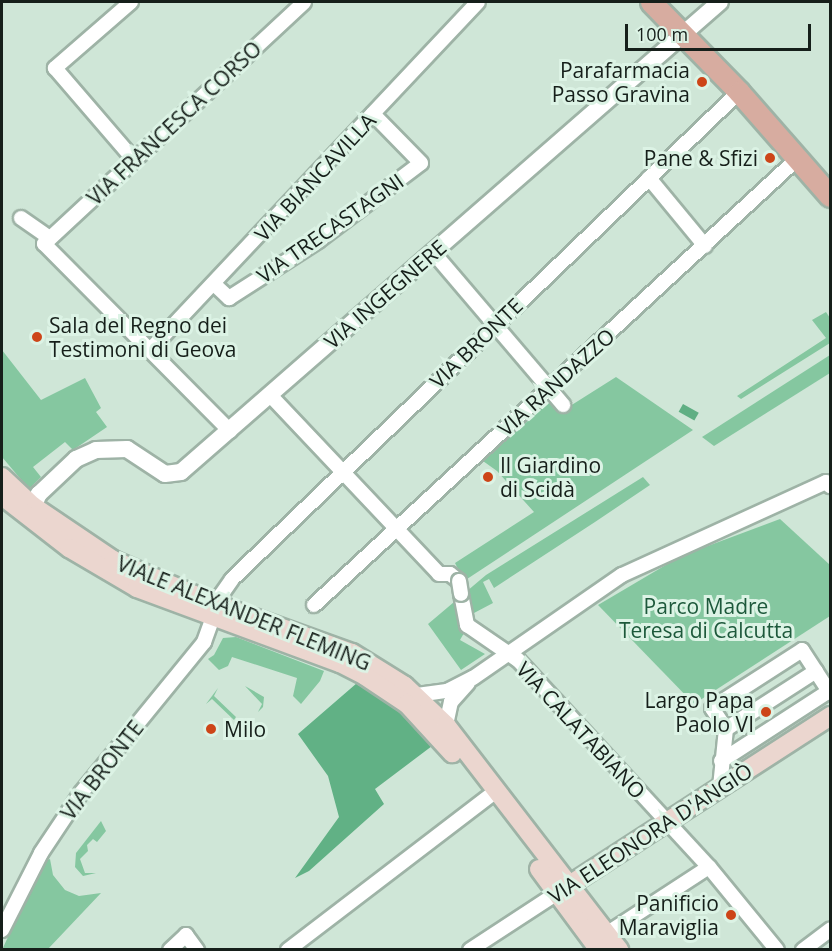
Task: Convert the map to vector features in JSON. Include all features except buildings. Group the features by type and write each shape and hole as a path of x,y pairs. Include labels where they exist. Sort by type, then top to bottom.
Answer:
{"main road":[{"path":"651,2 739,92 831,196"},
{"name":"VIALE ALEXANDER FLEMING","path":"2,477 32,508 137,588 217,607 352,653 417,695 446,725 491,795"},
{"name":"VIALE ALEXANDER FLEMING","path":"2,496 32,508"},
{"name":"VIALE ALEXANDER FLEMING","path":"217,607 340,663 395,695 442,739 491,795"},
{"name":"VIA ELEONORA D'ANGIÒ","path":"563,889 831,716"},
{"path":"491,795 563,889 600,942 619,950"}],"street":[{"path":"131,2 55,68 134,160"},
{"name":"VIA FRANCESCA CORSO","path":"47,241 304,2"},
{"name":"VIA BIANCAVILLA","path":"150,350 478,2"},
{"name":"VIA INGEGNERE","path":"32,508 58,474 85,453 106,448 127,449 165,474 175,476 720,2"},
{"name":"VIA BRONTE","path":"2,930 55,831 204,642 217,607 232,579 739,92"},
{"name":"VIA TRECASTAGNI","path":"214,284 229,298 318,241 421,163 373,114"},
{"name":"VIA RANDAZZO","path":"314,605 797,159"},
{"path":"649,178 705,246"},
{"path":"21,218 47,241 150,350 230,430"},
{"path":"433,252 563,405"},
{"name":"VIA CALATABIANO","path":"270,395 439,574 450,574 460,588 467,625 510,653 709,867 777,950"},
{"path":"417,695 447,691 473,678 622,575 826,482 831,486"},
{"path":"720,787 721,761 726,729 712,708 802,650 830,692 721,761"},
{"path":"726,729 816,671"},
{"path":"446,725 451,702 473,678"},
{"path":"288,950 491,795"},
{"path":"600,942 709,867"},
{"name":"VIA ELEONORA D'ANGIÒ","path":"470,950 563,889"},
{"path":"803,950 831,930"},
{"path":"170,950 186,935 197,950"}],"green space":[{"path":"826,312 830,318 830,343 741,399 737,396 826,338 812,320"},
{"path":"2,350 41,400 85,378 101,408 96,412 107,427 73,450 65,442 33,467 41,477 29,489 2,457"},
{"path":"830,355 830,373 714,446 702,437"},
{"path":"616,377 693,430 464,581 455,563 534,512 497,471 483,461 549,402 559,413"},
{"path":"643,477 650,485 595,522 494,588 489,579 483,582 493,603 474,613 468,610 461,613 464,633 460,640 485,654 461,670 428,624 486,575"},
{"name":"Parco Madre Teresa di Calcutta","path":"780,519 830,565 830,616 694,704 598,605 681,556"},
{"path":"236,637 324,671 320,681 301,704 293,696 297,678 232,657 228,666 219,670 208,659 214,655 223,638"},
{"path":"245,686 264,697 263,707 258,712 262,704"},
{"path":"218,688 214,696 236,717 234,720 212,699 206,704"},
{"path":"101,821 106,831 97,842 93,839 87,845 88,851 80,859 85,873 96,873 83,876 75,867 76,853"},
{"path":"50,859 53,875 65,890 79,896 101,893 48,949 2,950 42,862"}],"shaded area":[{"path":"683,404 699,413 694,421 679,412"},
{"path":"357,683 399,711 432,746 375,789 384,804 309,871 295,878 339,817 328,776 298,734"}],"place":[{"name":"Parafarmacia Passo Gravina","path":"702,82"},
{"name":"Pane & Sfizi","path":"770,158"},
{"name":"Sala del Regno dei Testimoni di Geova","path":"37,337"},
{"name":"Il Giardino di Scidà","path":"488,477"},
{"name":"Largo Papa Paolo VI","path":"766,712"},
{"name":"Milo","path":"211,729"},
{"name":"Panificio Maraviglia","path":"731,915"}]}
